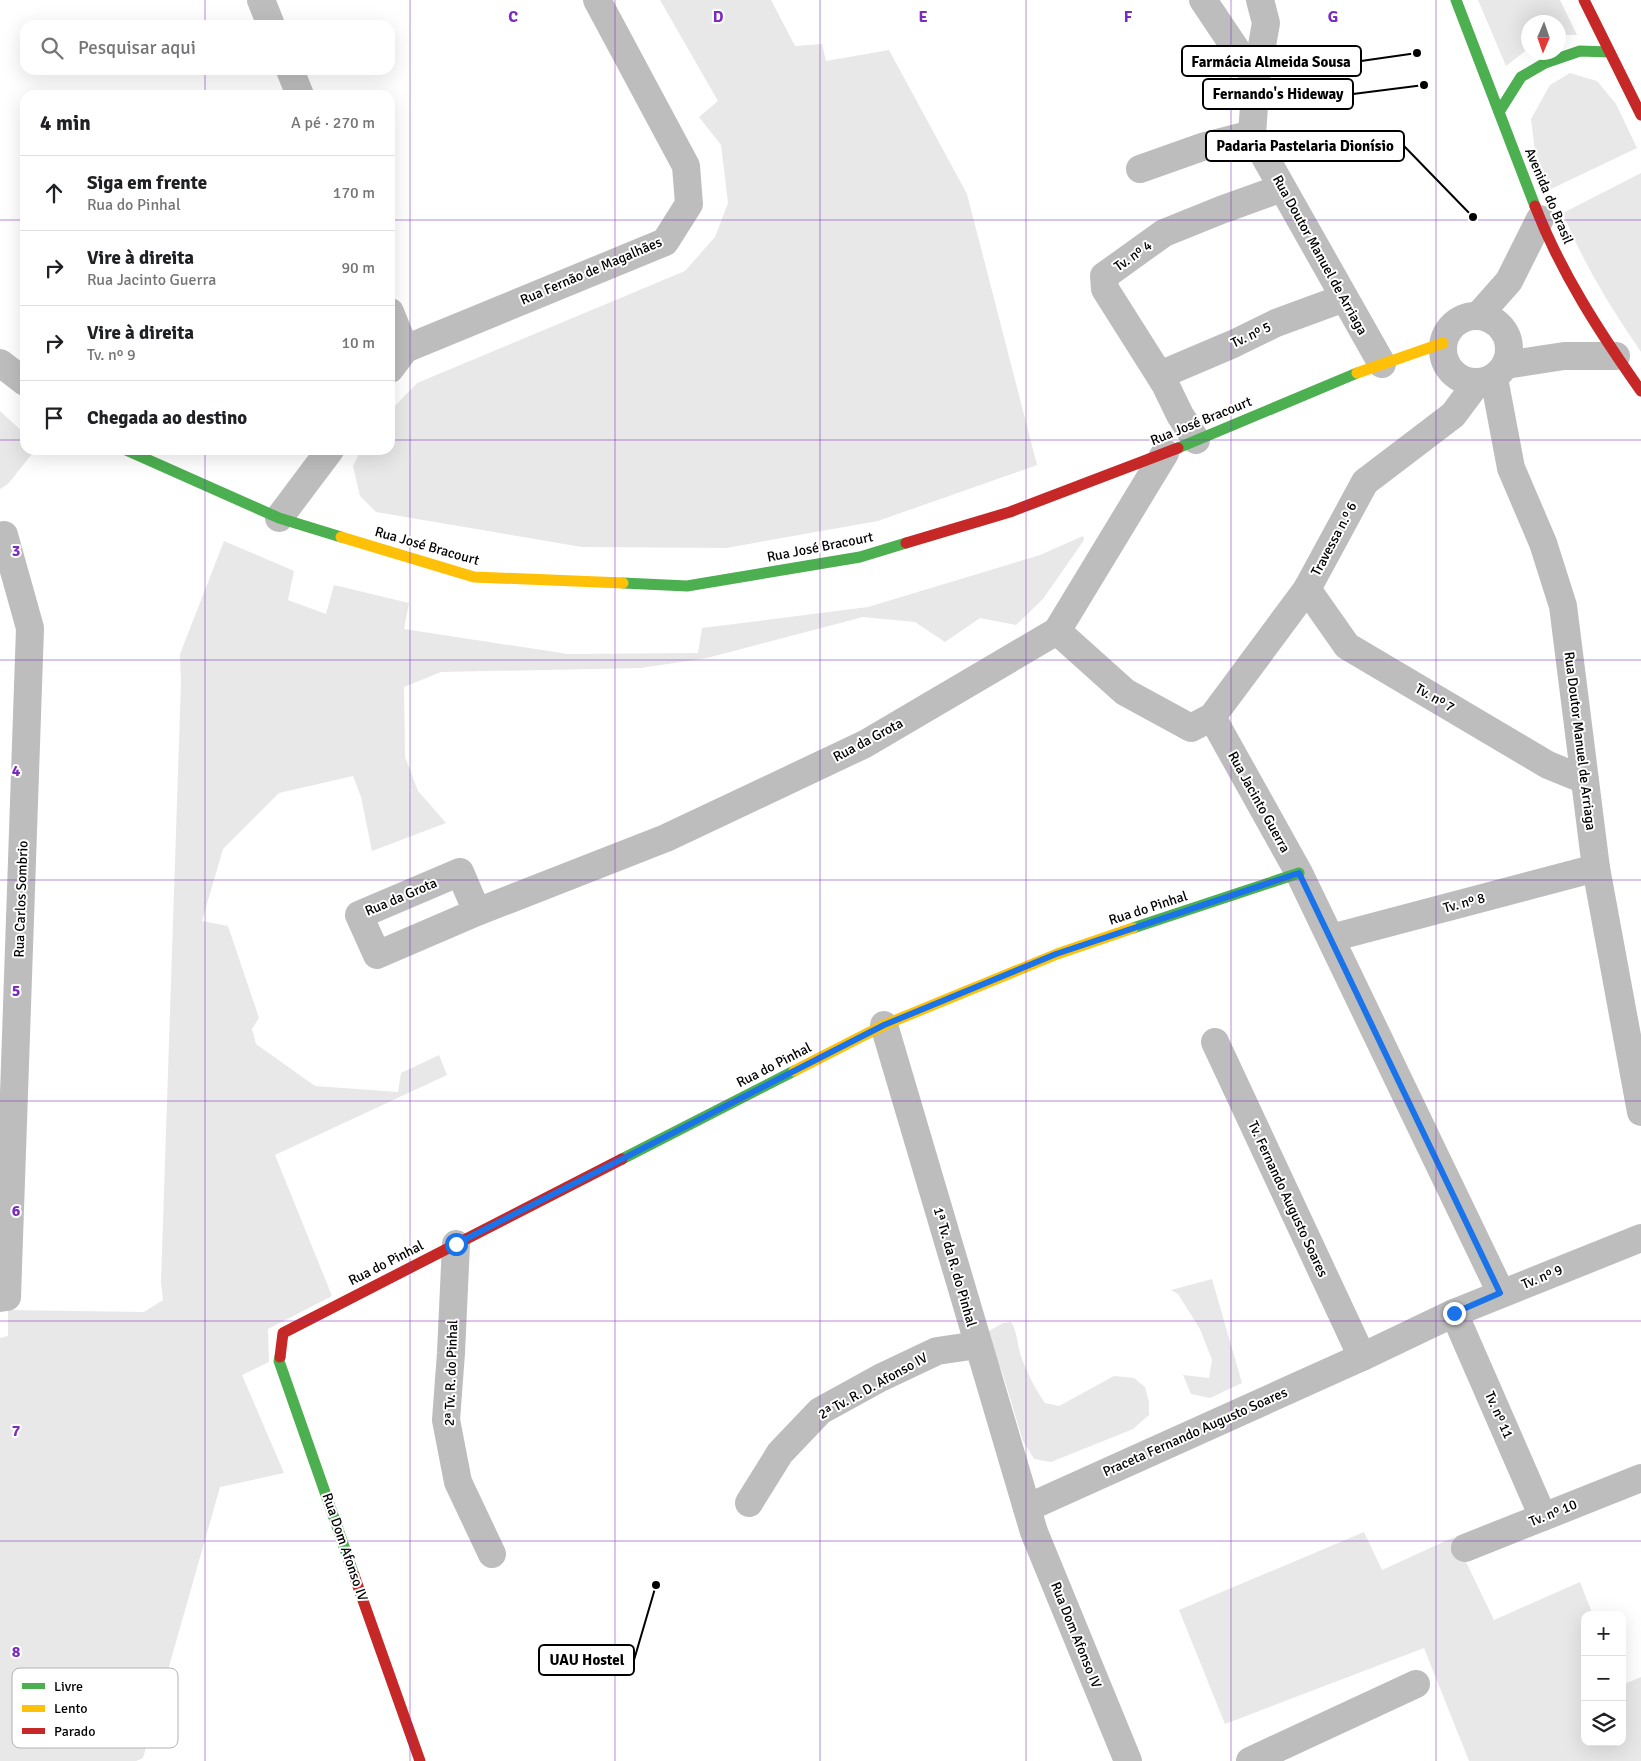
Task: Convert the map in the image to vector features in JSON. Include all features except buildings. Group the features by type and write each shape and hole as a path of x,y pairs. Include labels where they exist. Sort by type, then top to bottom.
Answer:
{"street":[{"path":"261,0 269,20"},
{"name":"Rua Fernão de Magalhães","path":"398,359 665,242 689,204 686,166 597,0"},
{"path":"1203,0 1256,79"},
{"path":"1140,169 1205,146 1252,134 1256,79 1266,23 1260,0"},
{"name":"Avenida do Brasil","path":"1456,0 1540,219 1575,291 1616,356 1641,391"},
{"path":"1584,0 1641,115"},
{"path":"1499,112 1521,77 1545,63 1580,51 1609,52"},
{"path":"292,75 298,90"},
{"name":"Rua Doutor Manuel de Arriaga","path":"1252,134 1382,364"},
{"name":"Tv. nº 4","path":"1196,440 1180,415 1160,374 1105,289 1104,276 1164,234 1221,210 1282,188"},
{"path":"1478,316 1509,281 1540,219"},
{"name":"Tv. nº 5","path":"1160,374 1233,344 1276,323 1344,298"},
{"path":"1493,375 1510,355 1510,343 1498,324 1489,318 1478,316 1468,317 1452,326 1446,334 1443,343 1443,354 1446,364 1451,372 1469,382 1564,356 1616,356"},
{"path":"395,341 398,359"},
{"name":"Rua José Bracourt","path":"137,455 279,518 474,577 687,586 860,556 1010,512 1165,453 1353,374 1443,343"},
{"path":"0,363 20,378"},
{"name":"Rua Doutor Manuel de Arriaga","path":"1493,375 1512,468 1543,544 1563,606 1596,868 1641,1112"},
{"name":"Travessa n.º 6","path":"1212,717 1308,589 1365,482 1452,415 1493,375"},
{"name":"Rua da Grota","path":"477,912 666,838 864,744 1057,631 1165,453"},
{"path":"279,518 326,455"},
{"name":"Rua Carlos Sombrio","path":"3,1298 30,628 4,535"},
{"name":"Tv. nº 7","path":"1308,589 1347,646 1548,765 1585,780"},
{"path":"1057,631 1133,697 1191,728 1212,717"},
{"name":"Rua Jacinto Guerra","path":"1212,717 1299,873 1500,1293"},
{"name":"Tv. nº 8","path":"1331,938 1596,868"},
{"name":"Rua do Pinhal","path":"282,1332 884,1025 1056,954 1299,873"},
{"name":"1ª Tv. da R. do Pinhal","path":"884,1025 1027,1508"},
{"name":"Tv. Fernando Augusto Soares","path":"1215,1042 1362,1356"},
{"name":"Tv. nº 9","path":"1362,1356 1500,1293 1641,1238"},
{"name":"2ª Tv. R. do Pinhal","path":"456,1244 446,1420 458,1482 492,1554"},
{"name":"Tv. nº 11","path":"1454,1313 1544,1517"},
{"name":"Rua Dom Afonso IV","path":"282,1332 279,1361 420,1761"},
{"name":"2ª Tv. R. D. Afonso IV","path":"749,1502 780,1453 820,1412 880,1378 937,1351 978,1346"},
{"name":"Praceta Fernando Augusto Soares","path":"1027,1508 1362,1356"},
{"name":"Tv. nº 10","path":"1465,1548 1641,1478"},
{"name":"Rua Dom Afonso IV","path":"1027,1508 1034,1532 1128,1761"},
{"path":"1250,1761 1416,1684"}],"shaded area":[{"path":"660,0 771,0 795,46 822,44 826,61 889,50 967,194 1037,465 878,521 726,548 582,547 376,512 360,496 353,466 358,455 395,455 395,406 417,383 685,271 715,237 728,203 721,145 699,117 718,101"},
{"path":"1478,0 1560,0 1577,35 1566,35 1566,15 1521,15 1521,54 1506,66"},
{"path":"1570,73 1597,81 1616,104 1637,148 1551,189 1535,151 1531,119 1550,85"},
{"path":"1641,173 1641,352 1598,285 1579,250 1563,213"},
{"path":"0,411 20,429 20,455 31,455 8,484 0,489"},
{"path":"1083,536 1084,540 1043,599 1016,625 980,618 945,642 915,622 863,617 707,658 641,668 441,672 404,687 405,757 418,791 446,823 372,851 361,797 353,776 279,793 223,849 202,921 228,926 259,1018 252,1029 256,1044 315,1086 398,1092 401,1073 439,1055 447,1075 275,1155 332,1296 268,1329 269,1362 242,1375 284,1473 220,1487 169,1668 12,1668 12,1748 146,1748 143,1758 136,1761 0,1761 0,1338 8,1336 8,1310 144,1312 163,1300 161,1282 181,682 180,654 224,541 294,571 288,600 326,614 334,585 409,603 404,629 568,654 698,653 702,628 868,607 1040,555"},
{"path":"1212,1279 1242,1383 1210,1398 1191,1394 1183,1375 1209,1378 1212,1360 1200,1329 1178,1294 1171,1290"},
{"path":"1011,1322 1015,1329 1025,1366 1045,1403 1059,1406 1114,1376 1134,1378 1145,1387 1149,1402 1149,1415 1133,1429 1051,1462 1034,1459 1023,1441 1003,1375 987,1332 1003,1323"},
{"path":"1364,1532 1382,1570 1454,1537 1494,1620 1580,1582 1591,1611 1581,1611 1581,1746 1626,1746 1626,1683 1641,1677 1641,1761 1469,1761 1424,1648 1225,1724 1179,1610"}],"traffic: fast":[{"path":"1456,0 1535,206"},
{"path":"1499,112 1521,77 1545,63 1580,51 1609,52"},
{"path":"1178,448 1357,373"},
{"path":"137,455 279,518 341,537"},
{"path":"623,583 687,586 860,557 906,543"},
{"path":"1133,928 1299,873"},
{"path":"622,1159 794,1071"},
{"path":"280,1357 279,1361 354,1575"}],"traffic: slow":[{"path":"1357,373 1443,343"},
{"path":"341,537 474,577 623,583"},
{"path":"794,1071 884,1025 1057,954 1133,928"}],"traffic: jam":[{"path":"1584,0 1641,115"},
{"path":"1535,206 1545,231 1582,302 1641,391"},
{"path":"906,543 1010,512 1178,448"},
{"path":"280,1357 283,1333 622,1159"},
{"path":"354,1575 420,1761"}],"place":[{"name":"Farmácia Almeida Sousa","path":"1417,53"},
{"name":"Fernando's Hideway","path":"1424,85"},
{"name":"Padaria Pastelaria Dionísio","path":"1473,217"},
{"name":"UAU Hostel","path":"656,1585"}],"route":[{"path":"456,1244 884,1025 1056,954 1299,873 1500,1293 1454,1313"}]}
